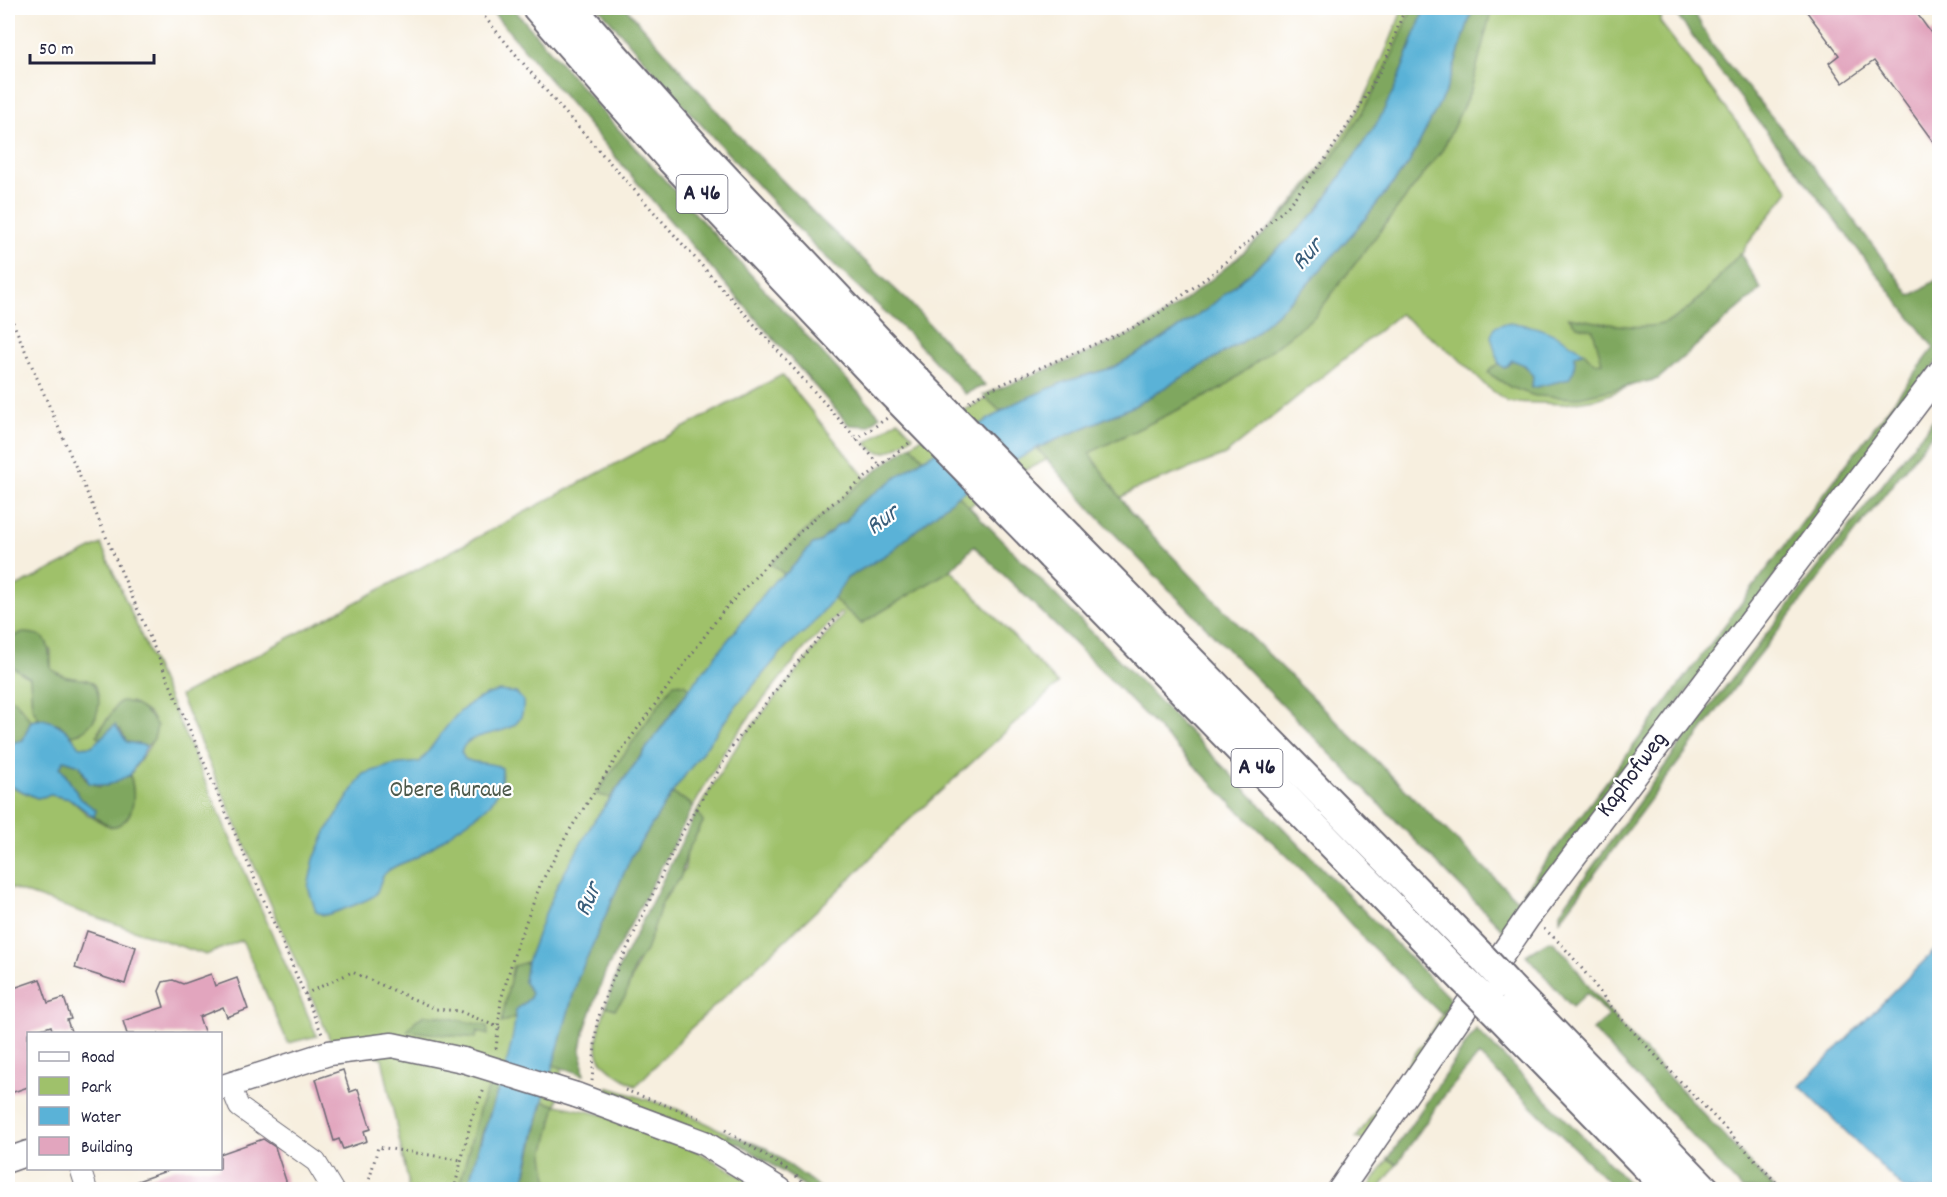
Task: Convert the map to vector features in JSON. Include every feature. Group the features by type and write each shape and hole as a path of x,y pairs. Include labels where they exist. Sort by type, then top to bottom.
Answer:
{"highway":[{"name":"A 46","path":"537,8 671,160 883,365 1061,547 1482,957 1706,1190"},
{"name":"A 46","path":"572,8 696,147 883,365"},
{"name":"A 46","path":"1061,547 1464,980 1669,1190"}],"main road":[{"name":"Kaphofweg","path":"1340,1190 1528,916 1940,372"},
{"path":"226,1086 329,1053 392,1045 463,1059 583,1098 704,1143 780,1190"},
{"path":"8,1160 27,1153"}],"lane":[{"path":"226,1086 239,1107 316,1162 333,1190"},
{"path":"81,1170 87,1190"}],"path":[{"path":"477,8 554,99 879,464"},
{"path":"963,406 982,393 1148,321 1212,273 1287,207 1326,158 1358,110 1384,62 1405,8"},
{"path":"8,311 329,1053"},
{"path":"856,440 890,416"},
{"path":"499,1039 501,1000 541,883 569,831 619,754 723,612 771,560 818,515 879,464 915,438"},
{"path":"583,1098 608,989 679,838 734,744 796,664 839,615"},
{"path":"1528,916 1560,942 1593,987 1628,1026 1714,1114 1783,1190"},
{"path":"305,994 352,972 436,1009 459,1011 500,1028"},
{"path":"454,1190 472,1117 487,1081"},
{"path":"368,1185 378,1147 461,1161"}],"green space":[{"path":"489,8 513,8 609,119 880,416 869,426 849,425 658,207"},
{"path":"599,8 626,8 741,138 821,220 910,303 985,385 965,394 912,337 813,245 681,103"},
{"name":"Obere Ruraue","path":"1403,8 1662,8 1660,22 1789,191 1746,246 1715,307 1635,384 1600,398 1565,404 1508,402 1486,386 1457,357 1400,314 1225,455 1133,490 1115,501 1073,447 1013,476 988,492 881,576 852,612 861,623 951,570 1058,684 897,831 851,878 688,1031 636,1086 610,1070 598,1055 598,1036 606,1006 615,1009 628,988 662,903 685,869 687,852 703,822 697,811 740,741 843,614 840,613 804,649 750,716 724,752 692,809 690,804 646,871 562,1067 557,1105 615,1117 664,1133 765,1189 408,1189 382,1058 331,1042 180,696 782,375 867,480 913,443 965,410 999,393 1129,339 1197,294 1260,238 1289,207 1315,175 1360,107 1378,71"},
{"path":"1412,8 1425,8 1396,85 1379,121 1317,211 1287,241 1206,310 1150,347 1112,368 1067,381 1000,411 983,395 1101,348 1149,325 1168,313 1248,249 1307,189 1355,124 1395,50"},
{"path":"1473,8 1492,8 1471,90 1443,149 1315,316 1223,388 1089,453 1132,514 1228,614 1517,900 1934,348 1671,8 1692,8 1713,46 1816,170 1911,296 1939,278 1939,359 1505,932 1092,511 1037,448 1134,406 1252,336 1305,287 1360,225 1409,163 1447,88"},
{"path":"1740,253 1761,289 1658,379 1575,398 1535,396 1510,387 1488,373 1492,367 1499,365 1505,368 1512,360 1516,361 1524,365 1533,376 1532,387 1574,370 1575,355 1584,352 1594,363 1602,362 1593,330 1577,326 1568,317 1630,326 1665,323 1695,302"},
{"path":"1939,412 1939,425 1750,667 1560,920 1560,912 1674,753"},
{"path":"898,420 913,436 895,448 884,452 872,449 866,443"},
{"path":"911,445 924,459 855,507 846,522 838,525 820,542 813,544 788,572 784,574 771,564 838,502"},
{"path":"958,495 1452,1001 1441,1014 1365,940 1301,869 1233,805 1094,663 974,546 951,570 861,624 842,608 834,598 847,578 889,553"},
{"path":"101,544 317,1036 288,1043 242,940 206,955 8,887 8,785 37,798 51,795 70,799 88,815 110,827 130,804 133,792 130,775 153,739 155,723 151,716 131,702 109,717 98,731 101,740 92,746 80,747 71,735 80,733 96,717 87,680 69,679 51,669 51,650 13,635 8,639 8,591"},
{"path":"21,633 31,633 43,638 48,647 51,669 55,672 91,682 97,689 98,711 92,723 83,731 71,735 59,724 39,719 32,707 30,678 8,664 8,639"},
{"path":"8,664 30,678 32,707 39,719 31,721 15,700 8,699"},
{"path":"674,683 684,684 690,688 610,798 596,794"},
{"path":"8,699 15,700 31,721 23,740 8,744"},
{"path":"122,701 142,709 157,726 154,739 147,746 127,742 120,729 101,740 97,735 118,703"},
{"path":"64,760 80,765 85,779 99,787 130,775 133,799 130,814 125,820 111,827 94,817 96,810 81,800 60,766"},
{"path":"672,793 690,803 692,809 605,973 585,1029 581,1049 584,1075 553,1065 578,978 631,857"},
{"path":"697,811 703,822 687,852 680,879 662,903 646,951 635,965 625,997 615,1009 606,1006 617,972"},
{"path":"1547,942 1553,942 1569,958 1592,991 1622,1027 1774,1189 1742,1189 1593,1030 1608,1016 1587,993 1572,1007 1526,955"},
{"path":"527,962 524,982 531,992 530,998 516,1010 515,1017 501,1023 513,966"},
{"path":"1452,1001 1456,1006 1366,1141 1356,1138"},
{"path":"425,1015 487,1026 488,1035 477,1031 476,1038 407,1031 416,1020"},
{"path":"1476,1029 1635,1189 1616,1189 1479,1055 1444,1096 1397,1164 1388,1159"},
{"path":"490,1085 499,1087 481,1137 468,1189 458,1190 480,1107"},
{"path":"607,1087 677,1109 731,1135 720,1140 609,1097"},
{"path":"543,1101 556,1105 544,1155 549,1189 522,1190"},
{"path":"731,1135 766,1148 822,1189 809,1189 740,1144 720,1140"},
{"path":"1388,1159 1397,1164 1379,1189 1367,1190"}],"water":[{"name":"Rur","path":"1425,8 1473,8 1447,88 1409,163 1360,225 1305,287 1252,336 1134,406 1037,448 958,495 889,553 847,578 834,598 808,629 786,647 736,706 672,793 631,857 578,978 539,1114 522,1189 468,1190 508,1056 516,1010 530,998 531,992 524,982 527,962 558,884 594,821 690,688 775,580 788,572 813,544 820,542 838,525 846,522 855,507 917,463 1015,403 1067,381 1112,368 1150,347 1206,310 1287,241 1317,211 1379,120 1396,85"},
{"path":"1505,323 1527,325 1547,331 1584,352 1575,355 1574,370 1569,379 1532,388 1533,376 1525,365 1512,360 1505,368 1499,365 1491,336 1495,327"},
{"path":"499,691 516,693 523,700 522,714 517,723 508,729 475,738 466,743 461,752 465,759 470,761 502,768 501,781 493,800 486,808 426,852 388,871 372,897 328,914 316,912 308,887 314,859 327,830 363,774 392,765 420,762 445,728 462,710 472,702"},
{"path":"43,719 64,729 80,747 92,746 115,725 127,742 147,746 130,775 106,786 89,783 80,765 64,760 60,767 81,799 96,810 94,817 70,799 51,795 37,798 8,785 8,744 23,740 31,721"},
{"path":"1939,946 1939,1189 1904,1189 1800,1086"}],"building":[{"path":"1804,8 1913,8 1931,33 1940,27 1940,151 1874,61 1843,83 1829,63 1839,55"},
{"path":"87,931 136,947 125,984 75,968"},
{"path":"211,974 215,986 237,978 248,1009 227,1017 223,1007 199,1017 204,1032 126,1032 123,1021 164,1007 159,991 163,982 173,980 183,984"},
{"path":"40,979 48,1003 64,998 71,1019 67,1020 71,1032 52,1032 51,1026 27,1032 27,1087 8,1094 8,990"},
{"path":"343,1070 350,1092 358,1089 371,1129 364,1131 367,1141 343,1149 339,1139 334,1141 316,1079"},
{"path":"263,1139 275,1147 289,1190 121,1190 120,1187 169,1170 222,1170 222,1153"}]}
